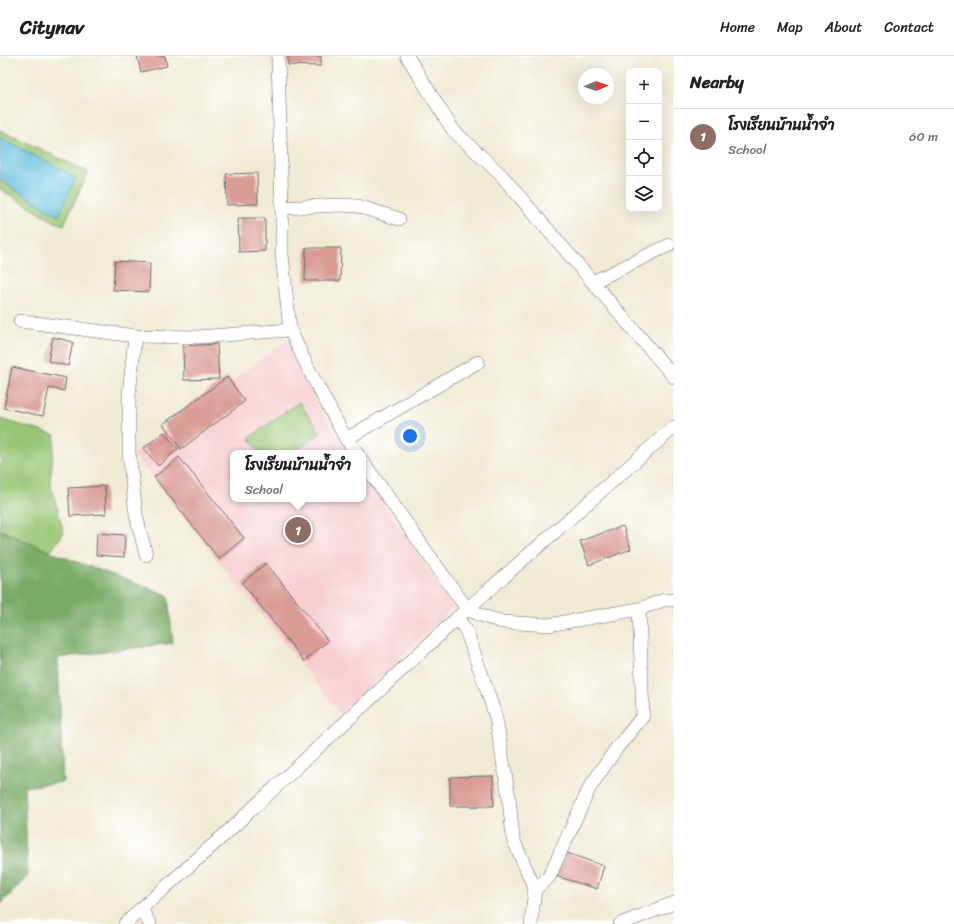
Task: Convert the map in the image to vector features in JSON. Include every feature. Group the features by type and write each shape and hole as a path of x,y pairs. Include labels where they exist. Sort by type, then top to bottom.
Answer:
{"street":[{"path":"278,56 282,255 290,330 311,374 346,439 355,450"},
{"path":"407,56 453,130 501,175 674,377"},
{"path":"282,208 338,205 358,206 399,219"},
{"path":"593,282 669,245"},
{"path":"20,321 135,336 197,337 290,330"},
{"path":"135,336 129,396 129,453 136,515 146,555"},
{"path":"346,439 478,362"},
{"path":"125,924 223,836 457,618 674,427"},
{"path":"366,466 467,609 486,617 504,622 548,624 639,609 664,600 674,600"},
{"path":"535,889 549,877 590,786 616,749 643,716 639,609"},
{"path":"457,618 466,630 496,718 509,798 513,839 535,889 531,924"},
{"path":"620,924 674,903"},
{"path":"140,909 150,924"}],"shaded area":[{"path":"287,340 320,410 348,450 230,450 230,502 366,502 366,477 454,607 341,715 133,454"}],"green space":[{"path":"0,130 88,172 64,225 55,222 0,189 0,180 58,216 75,177 0,138"},
{"path":"299,402 321,433 297,450 258,450 249,438"},
{"path":"0,419 55,435 50,482 64,533 50,552 0,530"},
{"path":"0,530 50,552 168,595 173,643 58,658 63,782 24,787 28,876 0,905"}],"water":[{"path":"0,138 76,177 59,216 0,180"}],"building":[{"path":"137,56 165,56 167,66 141,72"},
{"path":"288,56 321,56 321,66 288,65"},
{"path":"257,173 258,204 227,205 226,174"},
{"path":"238,218 265,218 265,251 239,252"},
{"path":"306,248 341,248 340,281 305,281"},
{"path":"115,261 150,263 149,292 113,290"},
{"path":"53,337 73,342 68,366 48,361"},
{"path":"217,344 219,379 184,380 183,346"},
{"path":"12,367 66,378 64,391 49,388 43,416 4,408"},
{"path":"227,377 245,401 181,449 163,424"},
{"path":"164,432 178,449 158,466 144,448"},
{"path":"179,457 244,538 219,559 154,477"},
{"path":"105,486 106,514 70,516 68,488"},
{"path":"623,526 631,549 589,565 580,541"},
{"path":"97,533 125,535 124,557 96,555"},
{"path":"266,563 328,641 304,661 242,583"},
{"path":"493,776 494,806 450,806 450,777"},
{"path":"564,852 604,866 597,889 556,876"}],"place":[{"name":"โรงเรียนบ้านน้ำจำ","path":"298,530"}]}
